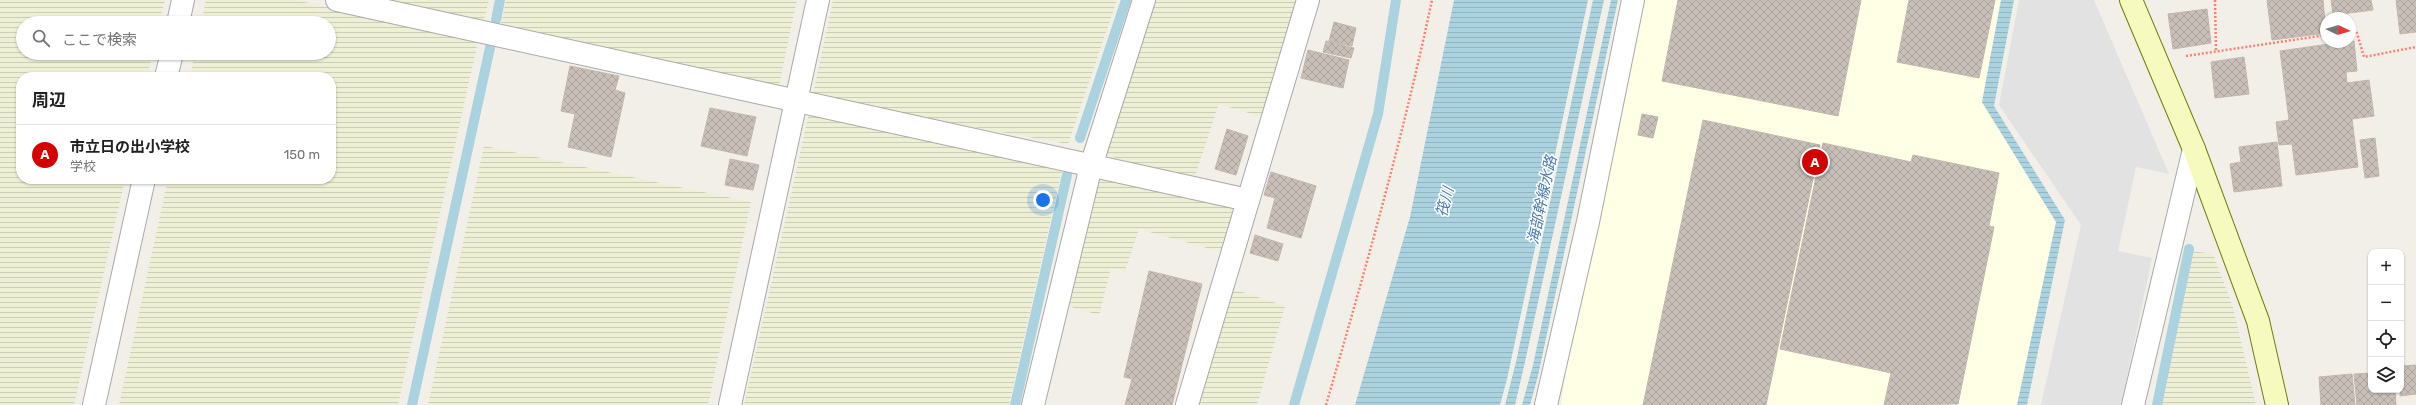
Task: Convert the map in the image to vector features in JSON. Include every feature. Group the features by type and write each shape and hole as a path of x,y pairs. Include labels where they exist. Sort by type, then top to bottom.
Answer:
{"street":[{"path":"180,16 183,0"},
{"path":"337,0 1248,200"},
{"path":"730,405 818,0"},
{"path":"1033,405 1091,166 1144,0"},
{"path":"1188,405 1308,0"},
{"path":"1546,405 1588,222 1633,0"},
{"path":"2131,0 2158,60 2194,149 2258,321 2277,405"},
{"path":"167,72 170,60"},
{"path":"2133,405 2194,149"},
{"path":"94,405 143,184"}],"path":[{"path":"1326,405 1383,207 1414,86 1432,0"},
{"path":"2215,0 2216,52"},
{"path":"2356,30 2364,57 2416,47"},
{"path":"2158,60 2320,36"}],"shaded area":[{"path":"0,0 165,0 161,16 16,16 16,60 151,60 148,72 16,72 16,184 124,184 74,405 0,405"},
{"path":"206,0 296,0 478,41 398,405 119,405 167,184 336,184 336,72 191,72 194,60 336,60 336,16 203,16"},
{"path":"390,0 489,0 484,20"},
{"path":"506,0 797,0 778,90 500,29"},
{"path":"833,0 1117,0 1068,144 812,98"},
{"path":"1152,0 1297,0 1262,117 1219,104 1194,179 1101,154"},
{"path":"1642,0 2001,0 1982,102 2056,222 2017,405 1561,405 1569,348"},
{"path":"2019,0 2094,0 2169,174 2136,167 2118,251 2152,258 2121,405 2041,405 2081,225 1999,105"},
{"path":"809,113 1063,166 1009,405 744,405"},
{"path":"484,146 751,202 708,405 428,405"},
{"path":"1102,174 1230,205 1234,213 1221,252 1139,229 1125,271 1111,268 1099,315 1064,305 1095,180"},
{"path":"2193,251 2213,254 2233,307 2256,405 2161,405"},
{"path":"1230,288 1285,306 1257,405 1197,405"}],"water":[{"path":"1454,0 1588,0 1507,379 1500,405 1355,405 1410,217"},
{"path":"1593,0 1604,0 1515,405 1505,405 1516,362"},
{"path":"1611,0 1618,0 1538,376 1530,405 1522,405 1533,365"},
{"path":"2001,0 2014,0 1994,106 2065,220 2027,405 2017,405 2056,222 1982,102"}],"building":[{"path":"1678,0 1861,0 1838,116 1662,81"},
{"path":"1909,0 1995,0 1979,78 1897,62"},
{"path":"2267,0 2323,0 2324,12 2320,12 2320,34 2272,40"},
{"path":"2331,0 2371,0 2373,10 2356,12 2333,12"},
{"path":"2396,0 2416,0 2416,32 2400,34"},
{"path":"2207,9 2211,43 2173,49 2168,14"},
{"path":"1334,22 1356,28 1352,46 1329,41"},
{"path":"1326,41 1354,48 1351,58 1323,52"},
{"path":"2320,45 2320,48 2355,48 2357,71 2346,72 2347,83 2369,80 2374,116 2352,119 2358,167 2296,175 2292,144 2279,145 2276,122 2289,120 2280,51"},
{"path":"1308,50 1349,60 1343,88 1301,78"},
{"path":"2244,57 2249,94 2215,98 2211,62"},
{"path":"570,66 619,76 615,90 625,93 611,157 568,147 575,114 561,111"},
{"path":"710,108 756,117 747,156 701,146"},
{"path":"1642,114 1658,117 1653,138 1638,135"},
{"path":"1703,120 1820,145 1766,405 1643,405"},
{"path":"1227,129 1248,136 1236,175 1215,169"},
{"path":"2375,138 2379,176 2365,178 2360,140"},
{"path":"2277,142 2282,186 2234,192 2230,164 2241,162 2239,147"},
{"path":"1823,143 1911,162 1913,155 1999,173 1989,226 1994,227 1958,404 1884,405 1891,373 1780,349"},
{"path":"730,159 759,165 753,190 725,185"},
{"path":"1271,172 1316,186 1301,238 1267,228 1275,198 1264,195"},
{"path":"1255,235 1283,244 1278,261 1250,253"},
{"path":"1149,271 1202,284 1172,405 1125,405 1132,379 1124,377"},
{"path":"2416,365 2416,394 2400,396 2400,393 2404,393 2404,366"},
{"path":"2368,373 2368,393 2395,393 2396,405 2357,405 2354,374"},
{"path":"2352,374 2355,405 2321,405 2319,377"}],"waterway":[{"path":"496,20 500,0"},
{"path":"1080,138 1126,0"},
{"path":"1294,405 1378,114 1396,0"},
{"path":"412,405 491,43"},
{"path":"1015,405 1067,175"},
{"path":"2157,405 2189,249"}],"place":[{"name":"市立日の出小学校","path":"1815,162"}],"water label":[{"name":"海部幹線水路","path":"1542,200"},
{"name":"筏川","path":"1445,202"}]}
